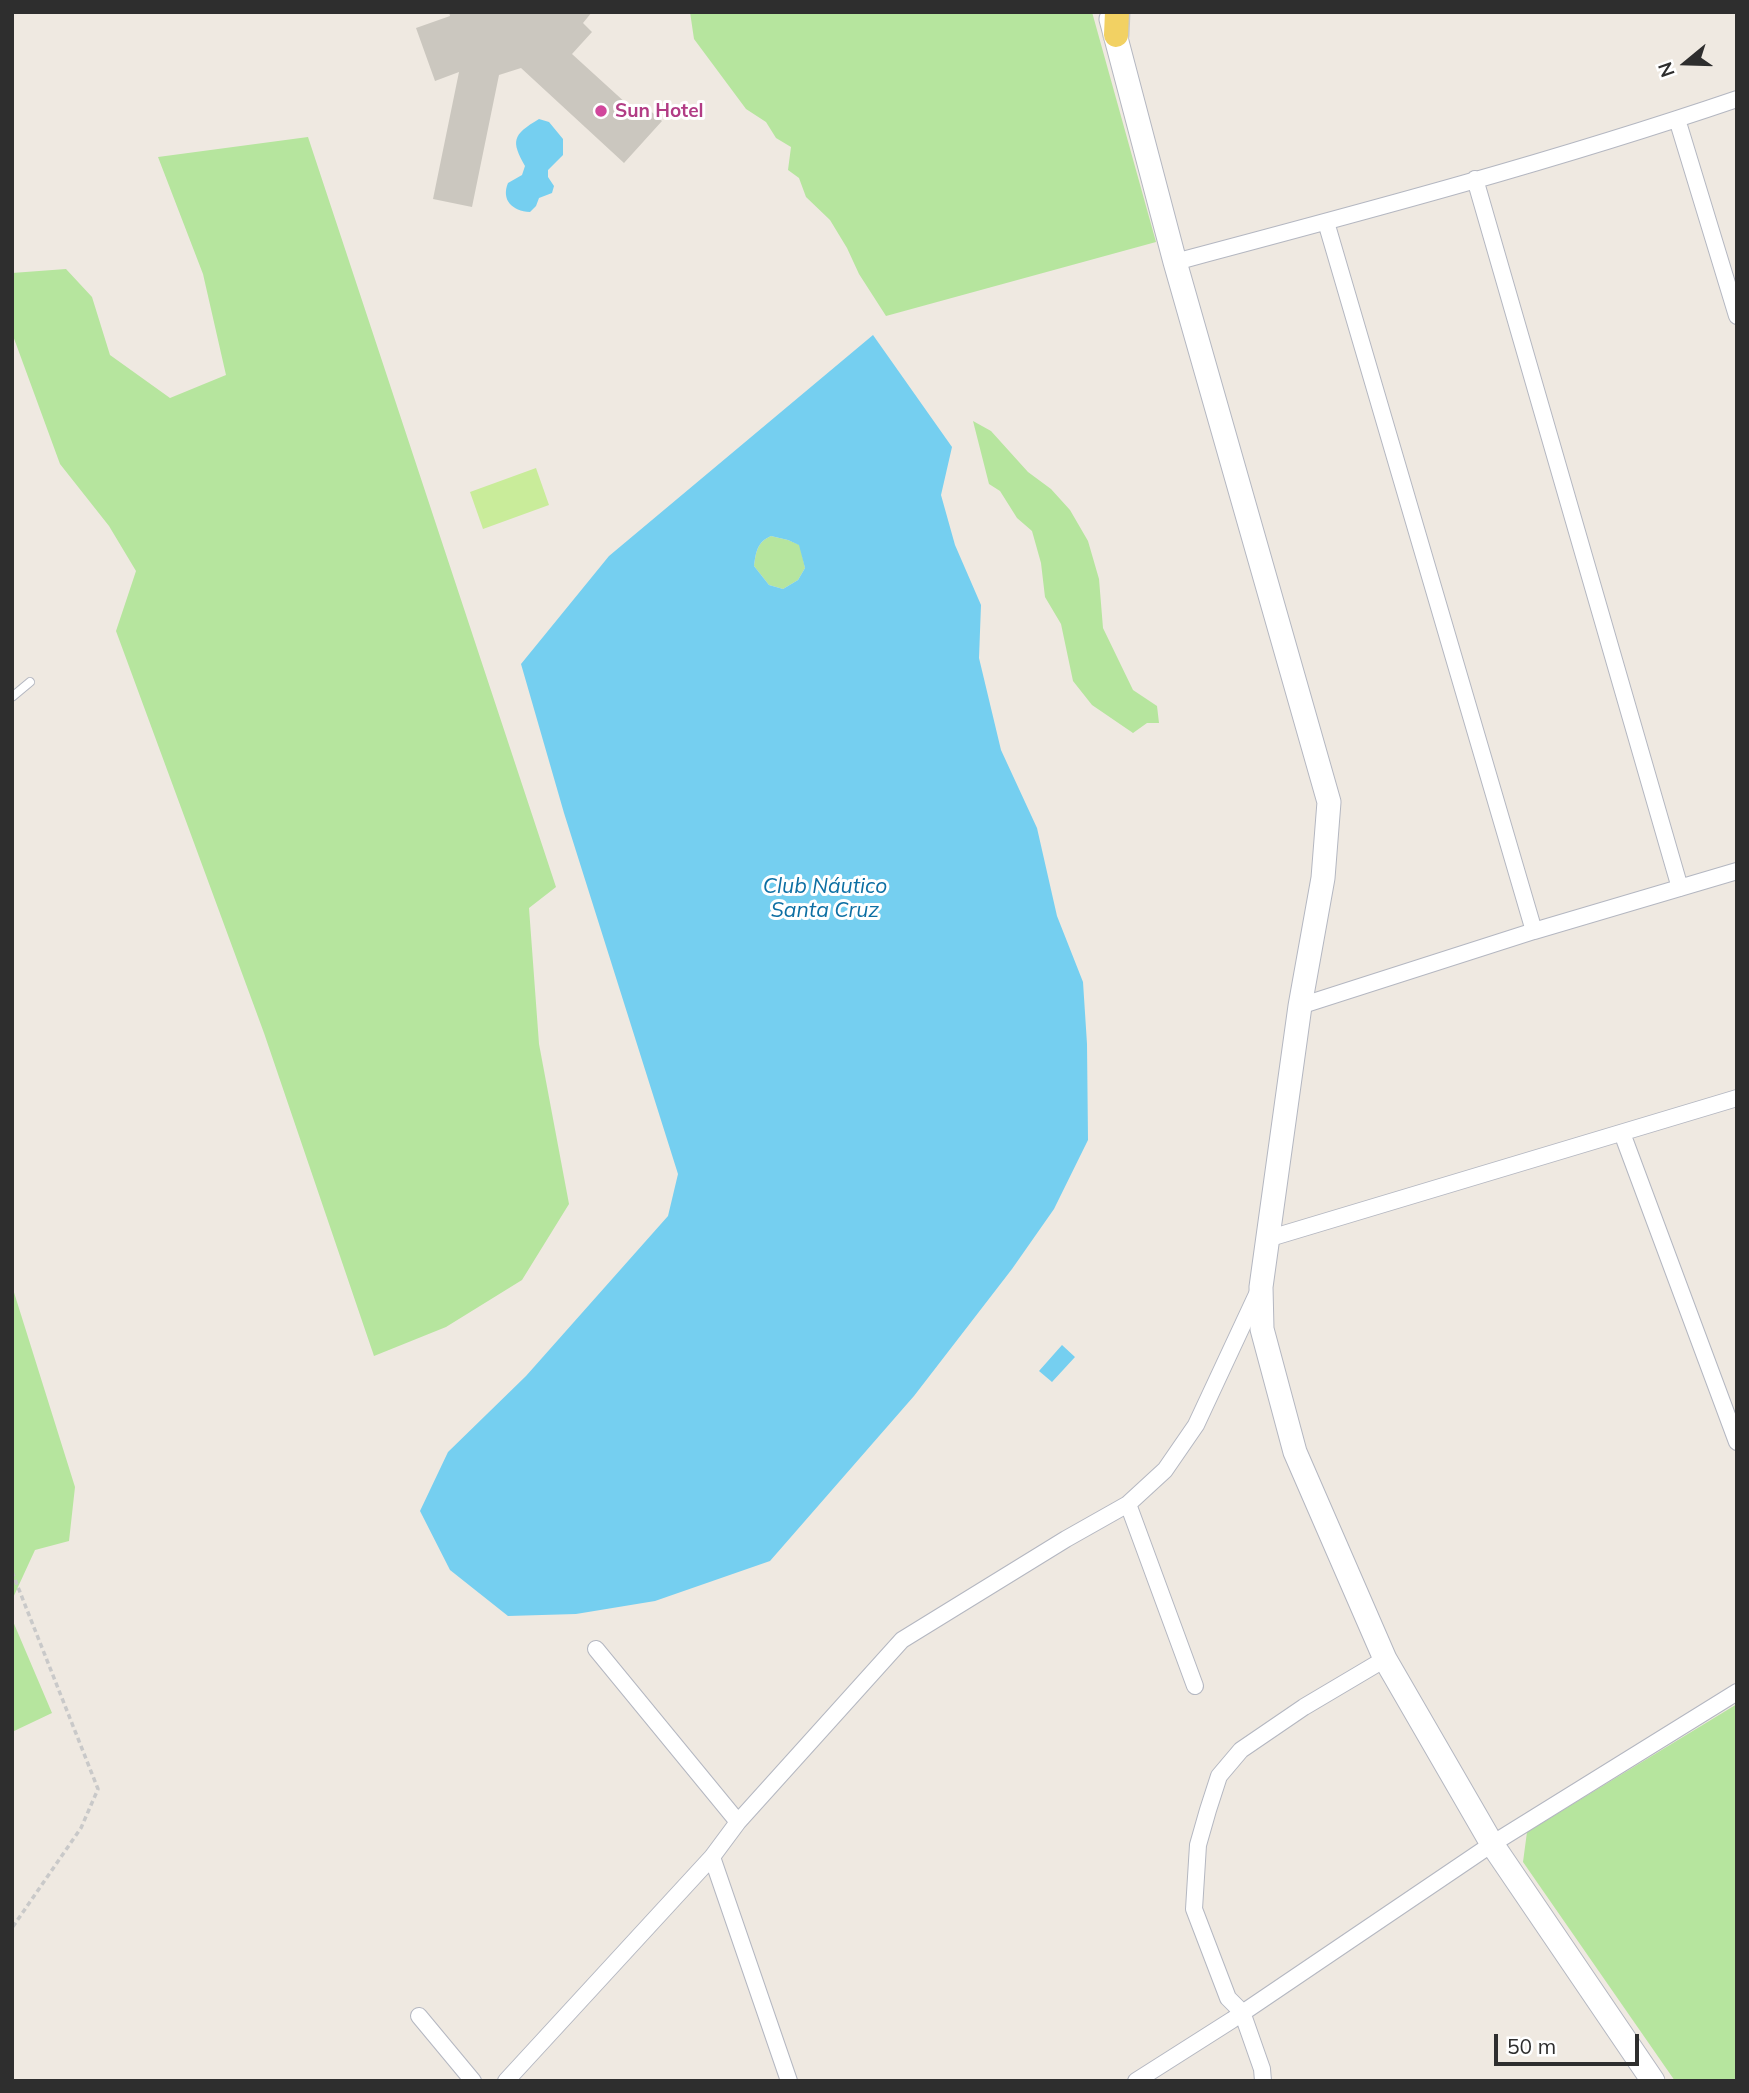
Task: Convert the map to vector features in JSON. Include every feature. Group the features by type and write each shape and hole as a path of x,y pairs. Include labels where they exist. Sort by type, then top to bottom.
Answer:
{"street":[{"path":"1114,20 1175,262 1329,802 1323,878 1300,1006 1267,1239 1261,1287 1262,1329 1295,1452 1385,1659 1492,1844 1653,2081"},
{"path":"1175,262 1475,179 1737,99"},
{"path":"1677,119 1737,316"},
{"path":"1475,179 1680,888"},
{"path":"1326,222 1534,931"},
{"path":"1300,1006 1534,931 1737,871"},
{"path":"1267,1239 1737,1098"},
{"path":"1622,1133 1737,1442"},
{"path":"506,2081 712,1857 738,1822 902,1640 1128,1504 1165,1470 1196,1425 1261,1287"},
{"path":"1128,1504 1195,1685"},
{"path":"596,1649 738,1822"},
{"path":"1263,2081 1262,2069 1242,2012 1228,1998 1194,1909 1198,1845 1219,1776 1241,1750 1304,1707 1385,1659"},
{"path":"1136,2081 1492,1844 1737,1692"},
{"path":"712,1857 789,2081"},
{"path":"419,2016 473,2081"}],"lane":[{"path":"12,696 30,681"}],"path":[{"path":"12,1572 98,1789 81,1828 12,1928"}],"green space":[{"path":"690,12 1092,12 1156,242 886,316 859,274 830,220 806,197 799,178 788,170 791,147 776,138 766,122 746,109 694,39"},
{"path":"308,137 556,887 529,908 539,1044 569,1204 522,1280 446,1327 374,1356 264,1033 116,631 136,571 109,526 60,464 12,333 12,273 66,269 92,297 110,355 170,398 226,375 203,274 158,157"},
{"path":"973,421 991,431 1028,472 1051,489 1070,510 1088,541 1099,579 1103,628 1133,690 1157,706 1159,723 1147,723 1133,733 1092,705 1073,681 1061,624 1045,597 1041,563 1032,531 1017,518 1000,491 989,484"},
{"path":"536,468 549,505 483,529 470,492"},
{"path":"771,536 800,545 805,568 798,580 783,589 769,585 754,566 760,544"},
{"path":"12,1286 75,1487 69,1541 35,1550 12,1600"},
{"path":"12,1619 52,1713 12,1732"},
{"path":"1737,1704 1737,2081 1675,2081 1523,1862 1527,1832"}],"water":[{"path":"539,119 549,122 563,139 563,155 548,170 548,177 554,186 552,193 539,198 530,212 513,207 507,199 506,189 508,183 522,175 525,166 517,150 519,134"},
{"name":"Club Náutico Santa Cruz","path":"873,335 952,447 941,495 955,545 981,605 979,658 1001,750 1037,828 1057,916 1083,982 1088,1140 1054,1209 1012,1269 914,1396 770,1561 655,1601 576,1614 508,1616 450,1570 420,1511 448,1452 526,1376 668,1216 678,1174 564,813 521,664 609,556","holes":["771,536 799,545 805,568 798,580 783,589 769,585 754,566 758,548 766,538"]},
{"path":"1062,1345 1075,1357 1052,1382 1039,1371"}],"building":[{"name":"Sun Hotel","path":"449,12 592,12 583,23 592,32 572,54 639,115 646,107 662,121 624,163 521,68 499,75 472,207 433,199 459,72 435,81 416,28 450,16"}],"place":[{"name":"Sun Hotel","path":"601,111"}]}
